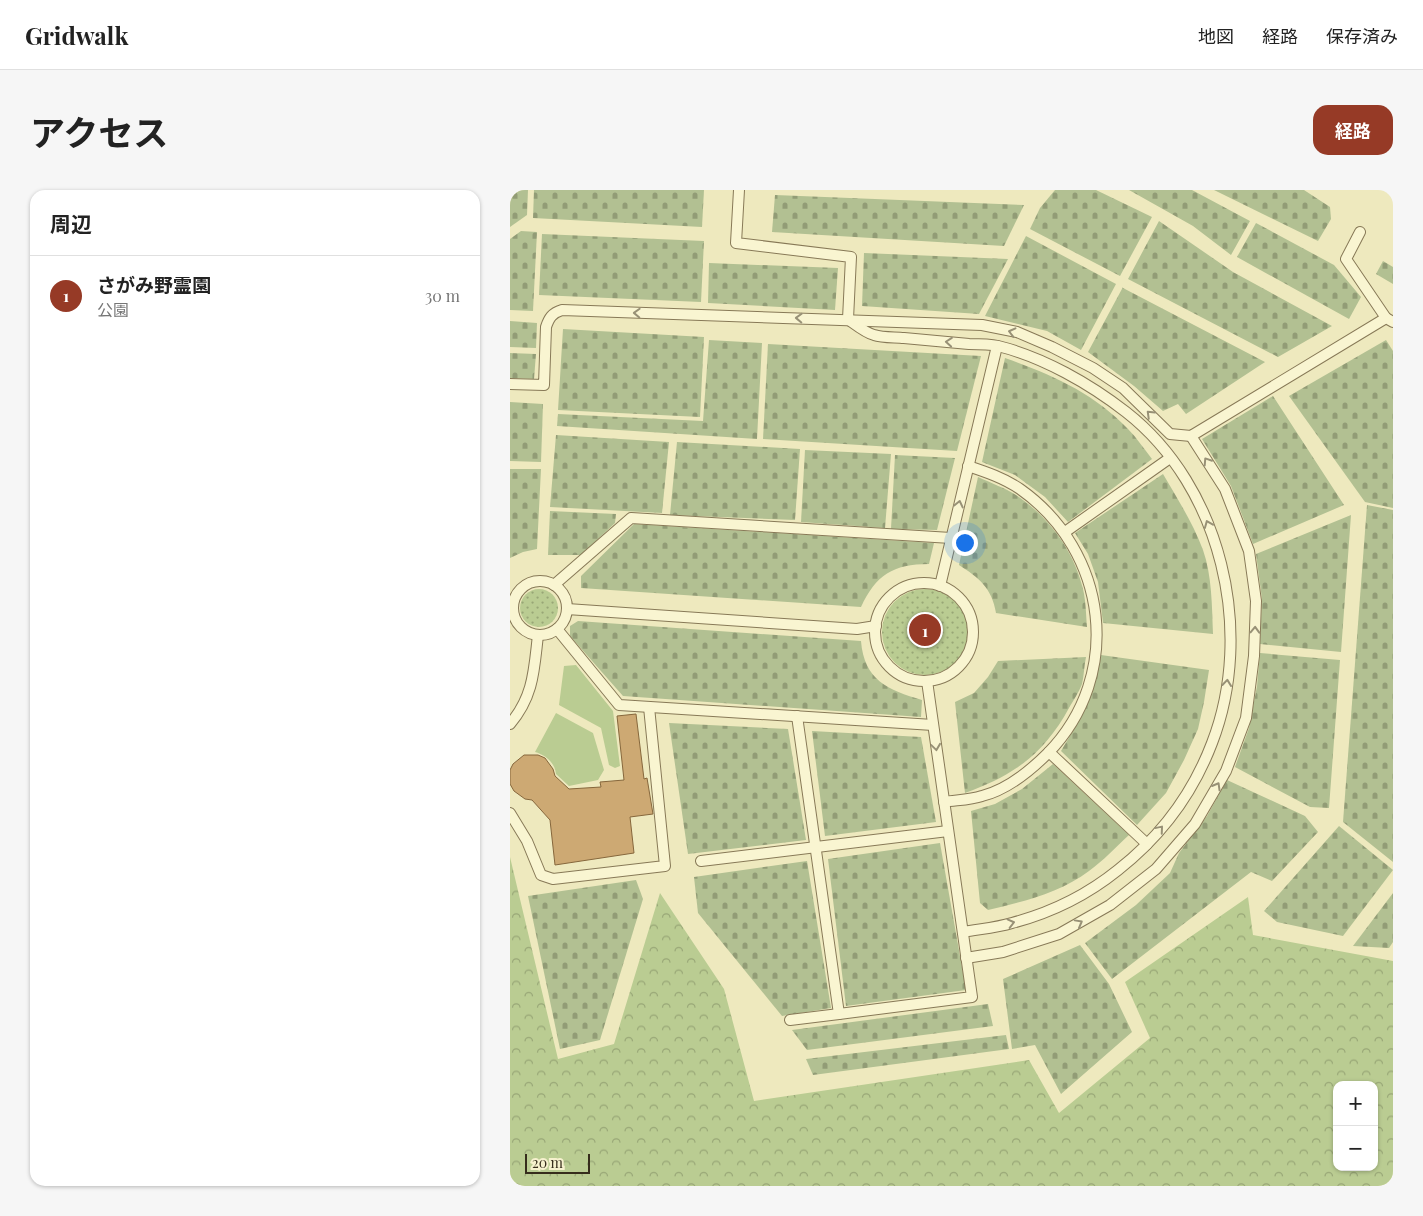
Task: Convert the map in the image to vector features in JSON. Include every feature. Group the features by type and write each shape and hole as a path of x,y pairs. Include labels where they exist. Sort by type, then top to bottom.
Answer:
{"lane":[{"path":"739,190 736,243 851,257 848,319"},
{"path":"510,384 544,386 546,327 548,319 554,312 562,310 848,319 982,326 1017,332 1093,368 1123,388 1170,434 1191,436 1389,320 1346,259 1360,232"},
{"path":"848,319 873,335 997,346 1027,356 1097,390 1129,414 1157,442 1182,474 1202,509 1217,546 1227,585 1230,654 1224,705 1212,743 1191,786 1174,814 1148,844 1117,871 1084,894 1048,911 1010,924 963,932"},
{"path":"940,586 997,346"},
{"path":"966,958 1003,952 1059,934 1110,905 1156,868 1195,824 1226,771 1246,718 1254,656 1256,602 1249,551 1224,489 1191,436"},
{"path":"1065,532 1170,458"},
{"path":"944,802 982,796 1011,783 1037,764 1049,752 1059,741 1077,714 1089,685 1097,643 1097,622 1092,590 1081,560 1065,532 1044,508 1019,488 991,473 968,466"},
{"path":"554,585 631,518 951,538"},
{"path":"541,581 554,585 564,595 567,608 564,620 557,629 548,634 538,635 525,630 516,620 513,606 517,593 528,584 541,581"},
{"path":"926,583 951,591 964,604 972,620 973,632 969,650 960,666 950,674 939,679 927,681 915,680 893,670 884,660 879,650 876,626 880,612 898,590 926,583"},
{"path":"567,608 857,628 876,626"},
{"path":"557,629 619,705 933,725"},
{"path":"510,724 522,708 533,681 538,635"},
{"path":"790,1020 972,997 927,681"},
{"path":"510,812 527,841 537,870 546,878 553,880 665,866 648,706"},
{"path":"797,716 839,1014"},
{"path":"1049,752 1148,844"},
{"path":"701,861 948,831"}],"green space":[{"path":"518,190 528,190 527,215 510,227 510,196"},
{"path":"534,190 704,190 702,227 533,218"},
{"path":"1055,190 1096,190 1152,217 1120,276 1030,229 1040,208"},
{"path":"1129,190 1192,190 1250,221 1231,255 1193,226"},
{"path":"1214,190 1304,190 1330,207 1331,219 1318,241"},
{"path":"775,195 1024,205 1004,246 772,232"},
{"path":"1159,221 1233,272 1332,326 1278,357 1128,279"},
{"path":"1256,223 1334,265 1361,297 1349,319 1237,257"},
{"path":"521,231 537,232 533,311 510,310 510,239"},
{"path":"542,234 704,241 701,302 539,295"},
{"path":"1026,236 1116,284 1081,350 1047,331 985,316"},
{"path":"864,253 1008,259 979,314 862,306"},
{"path":"1383,261 1393,267 1393,284 1376,274"},
{"path":"709,263 838,268 835,310 708,303"},
{"path":"1123,287 1265,362 1186,414 1178,404 1163,411 1134,386 1088,352"},
{"path":"510,321 537,323 536,348 510,347"},
{"path":"563,329 704,337 700,417 558,410"},
{"path":"709,340 762,343 757,439 557,426 558,414 703,421"},
{"path":"1386,340 1393,351 1393,508 1365,502 1289,396"},
{"path":"768,344 981,356 957,451 763,439"},
{"path":"510,353 536,354 534,379 510,378"},
{"path":"1005,358 1055,378 1101,405 1131,432 1152,459 1068,522 1045,497 1015,475 982,462"},
{"path":"1273,396 1344,505 1253,544 1231,486 1202,439"},
{"path":"510,402 543,404 541,462 510,461"},
{"path":"556,435 669,442 662,513 550,507"},
{"path":"677,442 800,449 795,520 670,515"},
{"path":"805,450 891,454 885,528 801,522"},
{"path":"895,455 955,458 937,530 891,529"},
{"path":"510,469 541,469 537,549 523,552 510,558"},
{"path":"1163,474 1190,520 1203,550 1210,580 1213,634 1103,623 1098,582 1088,554 1075,533"},
{"path":"978,477 1016,495 1028,504 1049,524 1067,548 1083,589 1087,627 996,613 988,590 973,574 959,565"},
{"path":"1367,505 1393,510 1393,862 1343,822"},
{"path":"550,511 616,514 615,523 581,555 548,555"},
{"path":"1351,515 1341,652 1260,644 1262,599 1256,554"},
{"path":"634,524 934,543 929,564 905,566 887,574 873,587 861,607 581,588 581,576"},
{"path":"539,589 553,594 558,608 553,622 539,627 525,622 520,608 525,594"},
{"path":"925,589 941,592 949,596 961,608 965,616 968,632 965,648 961,656 949,668 941,672 925,675 909,672 901,668 889,656 885,648 882,632 885,616 889,608 901,596 909,592"},
{"path":"578,621 861,641 867,665 880,681 899,692 922,700 921,717 623,696 570,636 570,626"},
{"path":"1260,653 1340,660 1329,808 1310,807 1235,767 1249,728 1257,686"},
{"path":"1101,655 1209,670 1198,729 1184,760 1166,793 1137,825 1061,751 1092,693"},
{"path":"1086,657 1081,687 1059,724 1038,751 1012,771 965,793 955,702 974,693 988,677 998,661"},
{"path":"576,665 613,711 620,766 615,768 609,765 601,728 559,705 564,666"},
{"path":"556,713 593,733 604,770 598,780 569,786 556,774 554,766 549,760 535,752"},
{"path":"669,723 788,729 806,840 688,854"},
{"path":"812,731 921,737 936,822 825,836"},
{"path":"1053,764 1129,835 1078,879 1053,891 1027,900 988,910 980,903 971,811 995,804 1022,789"},
{"path":"1227,780 1305,816 1318,832 1272,881 1251,872 1112,979 1085,943 1136,905 1170,873 1179,853 1207,816"},
{"path":"1339,826 1393,870 1343,936 1277,922 1264,911"},
{"path":"940,843 966,990 846,1006 828,859"},
{"path":"510,857 558,1059 614,1044 660,893 724,989 754,1101 1029,1060 1059,1113 1150,1038 1125,982 1248,897 1253,935 1393,961 1393,1186 510,1186"},
{"path":"807,861 831,1008 782,1016 698,913 694,877"},
{"path":"636,880 643,899 600,1040 560,1049 528,896"},
{"path":"1393,893 1393,942 1389,948 1353,946"},
{"path":"1080,945 1109,984 1132,1032 1061,1094 1035,1045 1012,1049 1003,979"},
{"path":"988,1004 993,1026 807,1050 792,1030"},
{"path":"1006,1035 1009,1049 813,1075 806,1059"}],"building":[{"path":"636,714 644,779 647,778 653,814 630,817 634,853 555,865 550,820 532,800 525,799 514,791 510,784 510,770 513,764 524,755 538,755 545,758 553,769 555,776 569,789 601,787 600,782 624,780 617,716"}],"place":[{"name":"さがみ野霊園","path":"925,630"}]}
